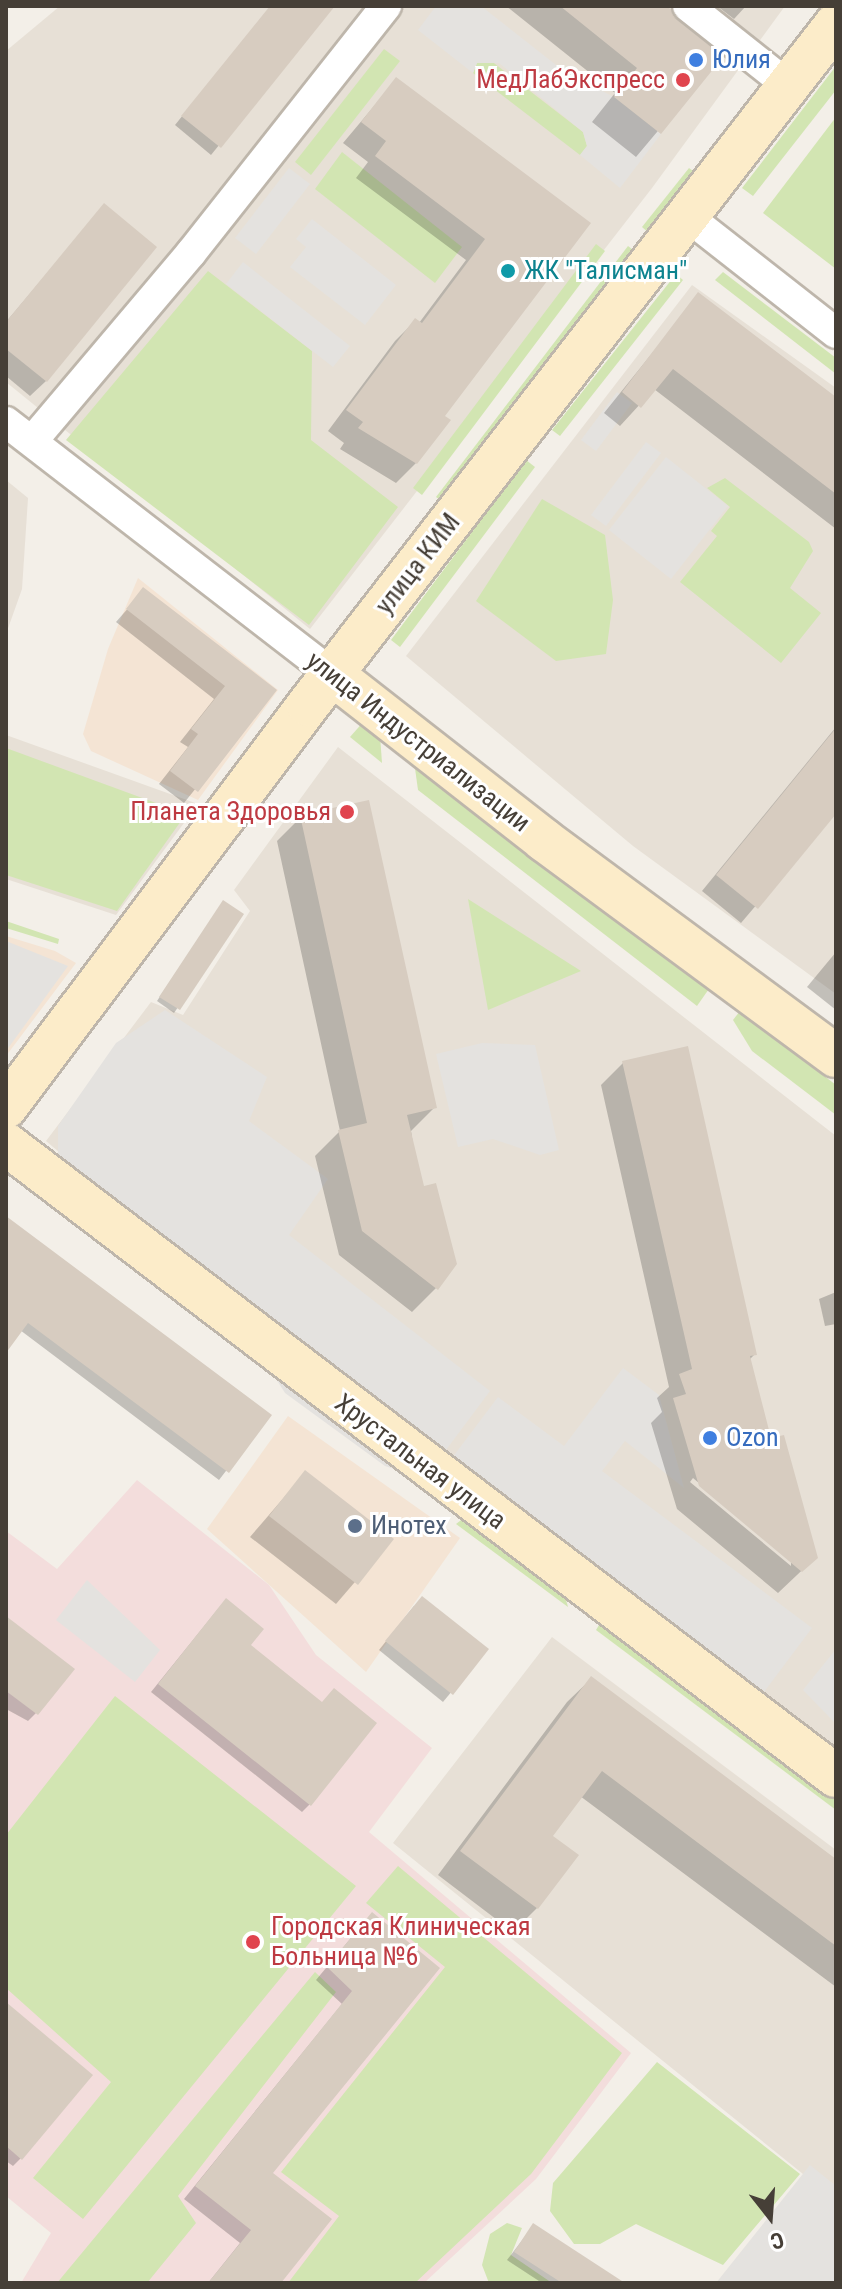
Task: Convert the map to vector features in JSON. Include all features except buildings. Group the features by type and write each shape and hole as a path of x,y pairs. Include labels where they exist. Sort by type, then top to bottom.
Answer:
{"street":[{"path":"33,440 191,253 386,6"},
{"path":"688,6 789,86"},
{"name":"улица КИМ","path":"6,1107 333,675 836,24"},
{"path":"688,217 836,333"},
{"name":"улица Индустриализации","path":"6,422 544,840 836,1056"},
{"name":"Хрустальная улица","path":"6,1144 836,1776"}],"shaded area":[{"path":"60,6 785,6 652,188 310,629 6,382 6,51"},
{"path":"436,6 481,6 565,72 614,97 661,134 620,188 580,155 587,146 583,132 499,63 477,63 473,73 418,30"},
{"path":"289,168 310,184 256,254 235,238"},
{"path":"312,219 396,285 365,325 290,267 306,247 296,239"},
{"path":"243,262 350,346 333,367 226,284"},
{"path":"692,285 836,388 836,994 633,846 406,656"},
{"path":"617,392 632,403 596,451 581,440"},
{"path":"646,442 661,453 606,526 591,515"},
{"path":"666,457 728,506 671,579 609,530"},
{"path":"6,480 28,498 22,589 6,634"},
{"path":"138,578 278,690 198,800 91,751 83,734 108,649"},
{"path":"6,735 198,804 116,915 6,879"},
{"path":"338,747 836,1136 836,1755 202,1272 46,1141 151,1002 183,1015 250,911 234,890"},
{"path":"6,936 55,951 76,963 6,1056"},
{"path":"6,941 68,966 6,1051"},
{"path":"165,1010 267,1077 249,1121 328,1179 289,1235 490,1391 443,1454 58,1163 58,1126 116,1043"},
{"path":"482,1043 535,1045 559,1150 540,1155 493,1139 458,1147 436,1054"},
{"path":"259,1352 437,1483 385,1466 285,1393"},
{"path":"623,1368 659,1395 684,1488 625,1441 602,1471 812,1628 764,1692 452,1458 498,1397 564,1446"},
{"path":"288,1416 460,1538 366,1672 207,1529"},
{"name":"Городская Клиническая Больница №6","path":"137,1480 269,1585 316,1655 432,1748 369,1832 631,2053 536,2179 424,2283 21,2283 51,2233 6,2196 6,1531 57,1569"},
{"path":"87,1580 160,1650 135,1682 56,1620"},
{"path":"552,1637 836,1850 836,2283 803,2174 393,1843"},
{"path":"836,1649 836,1724 803,1690"},
{"path":"810,2165 836,2186 836,2283 716,2283"}],"green space":[{"path":"384,49 400,61 311,175 295,162"},
{"path":"490,60 583,132 587,146 580,155 473,73 477,63"},
{"path":"836,66 836,90 753,196 742,188"},
{"path":"836,117 836,269 763,213"},
{"path":"342,152 462,247 435,283 315,189"},
{"path":"689,168 697,174 650,234 642,227"},
{"path":"596,244 605,251 422,495 413,488"},
{"path":"628,246 637,253 444,503 436,497"},
{"path":"208,271 312,351 311,440 398,507 309,625 66,440"},
{"path":"723,272 836,358 836,374 715,280"},
{"path":"676,274 683,280 560,436 552,430"},
{"path":"526,460 535,467 400,647 391,640"},
{"path":"725,478 809,542 813,551 790,588 821,613 781,663 680,582 717,536 711,531 730,507 707,488"},
{"path":"542,499 605,535 613,600 606,654 556,661 476,601"},
{"path":"365,720 380,735 382,763 350,737"},
{"path":"6,748 186,814 117,911 6,875"},
{"path":"414,761 711,986 697,1006 418,790"},
{"path":"468,899 581,971 488,1010"},
{"path":"6,921 59,939 58,944 6,928"},
{"path":"740,1011 836,1085 836,1115 752,1051 733,1020"},
{"path":"465,1517 563,1589 568,1607 456,1524"},
{"path":"599,1625 836,1794 836,1810 596,1630"},
{"path":"115,1696 356,1886 83,2219 33,2178 111,2082 6,1988 6,1835"},
{"path":"398,1866 622,2053 531,2174 415,2283 288,2283 339,2216 281,2172 445,1967 366,1903"},
{"path":"315,1972 336,1992 178,2196 196,2223 147,2283 57,2283"},
{"path":"657,2062 800,2174 723,2265 636,2224 600,2244 574,2244 550,2211 553,2183"},
{"path":"507,2223 522,2228 511,2255 552,2283 489,2283 482,2265 490,2234"}],"place":[{"name":"Юлия","path":"696,60"},
{"name":"МедЛабЭкспресс","path":"683,80"},
{"name":"ЖК \"Талисман\"","path":"508,271"},
{"name":"Планета Здоровья","path":"347,812"},
{"name":"Ozon","path":"710,1438"},
{"name":"Инотех","path":"355,1526"},
{"name":"Городская Клиническая Больница №6","path":"253,1942"}]}
